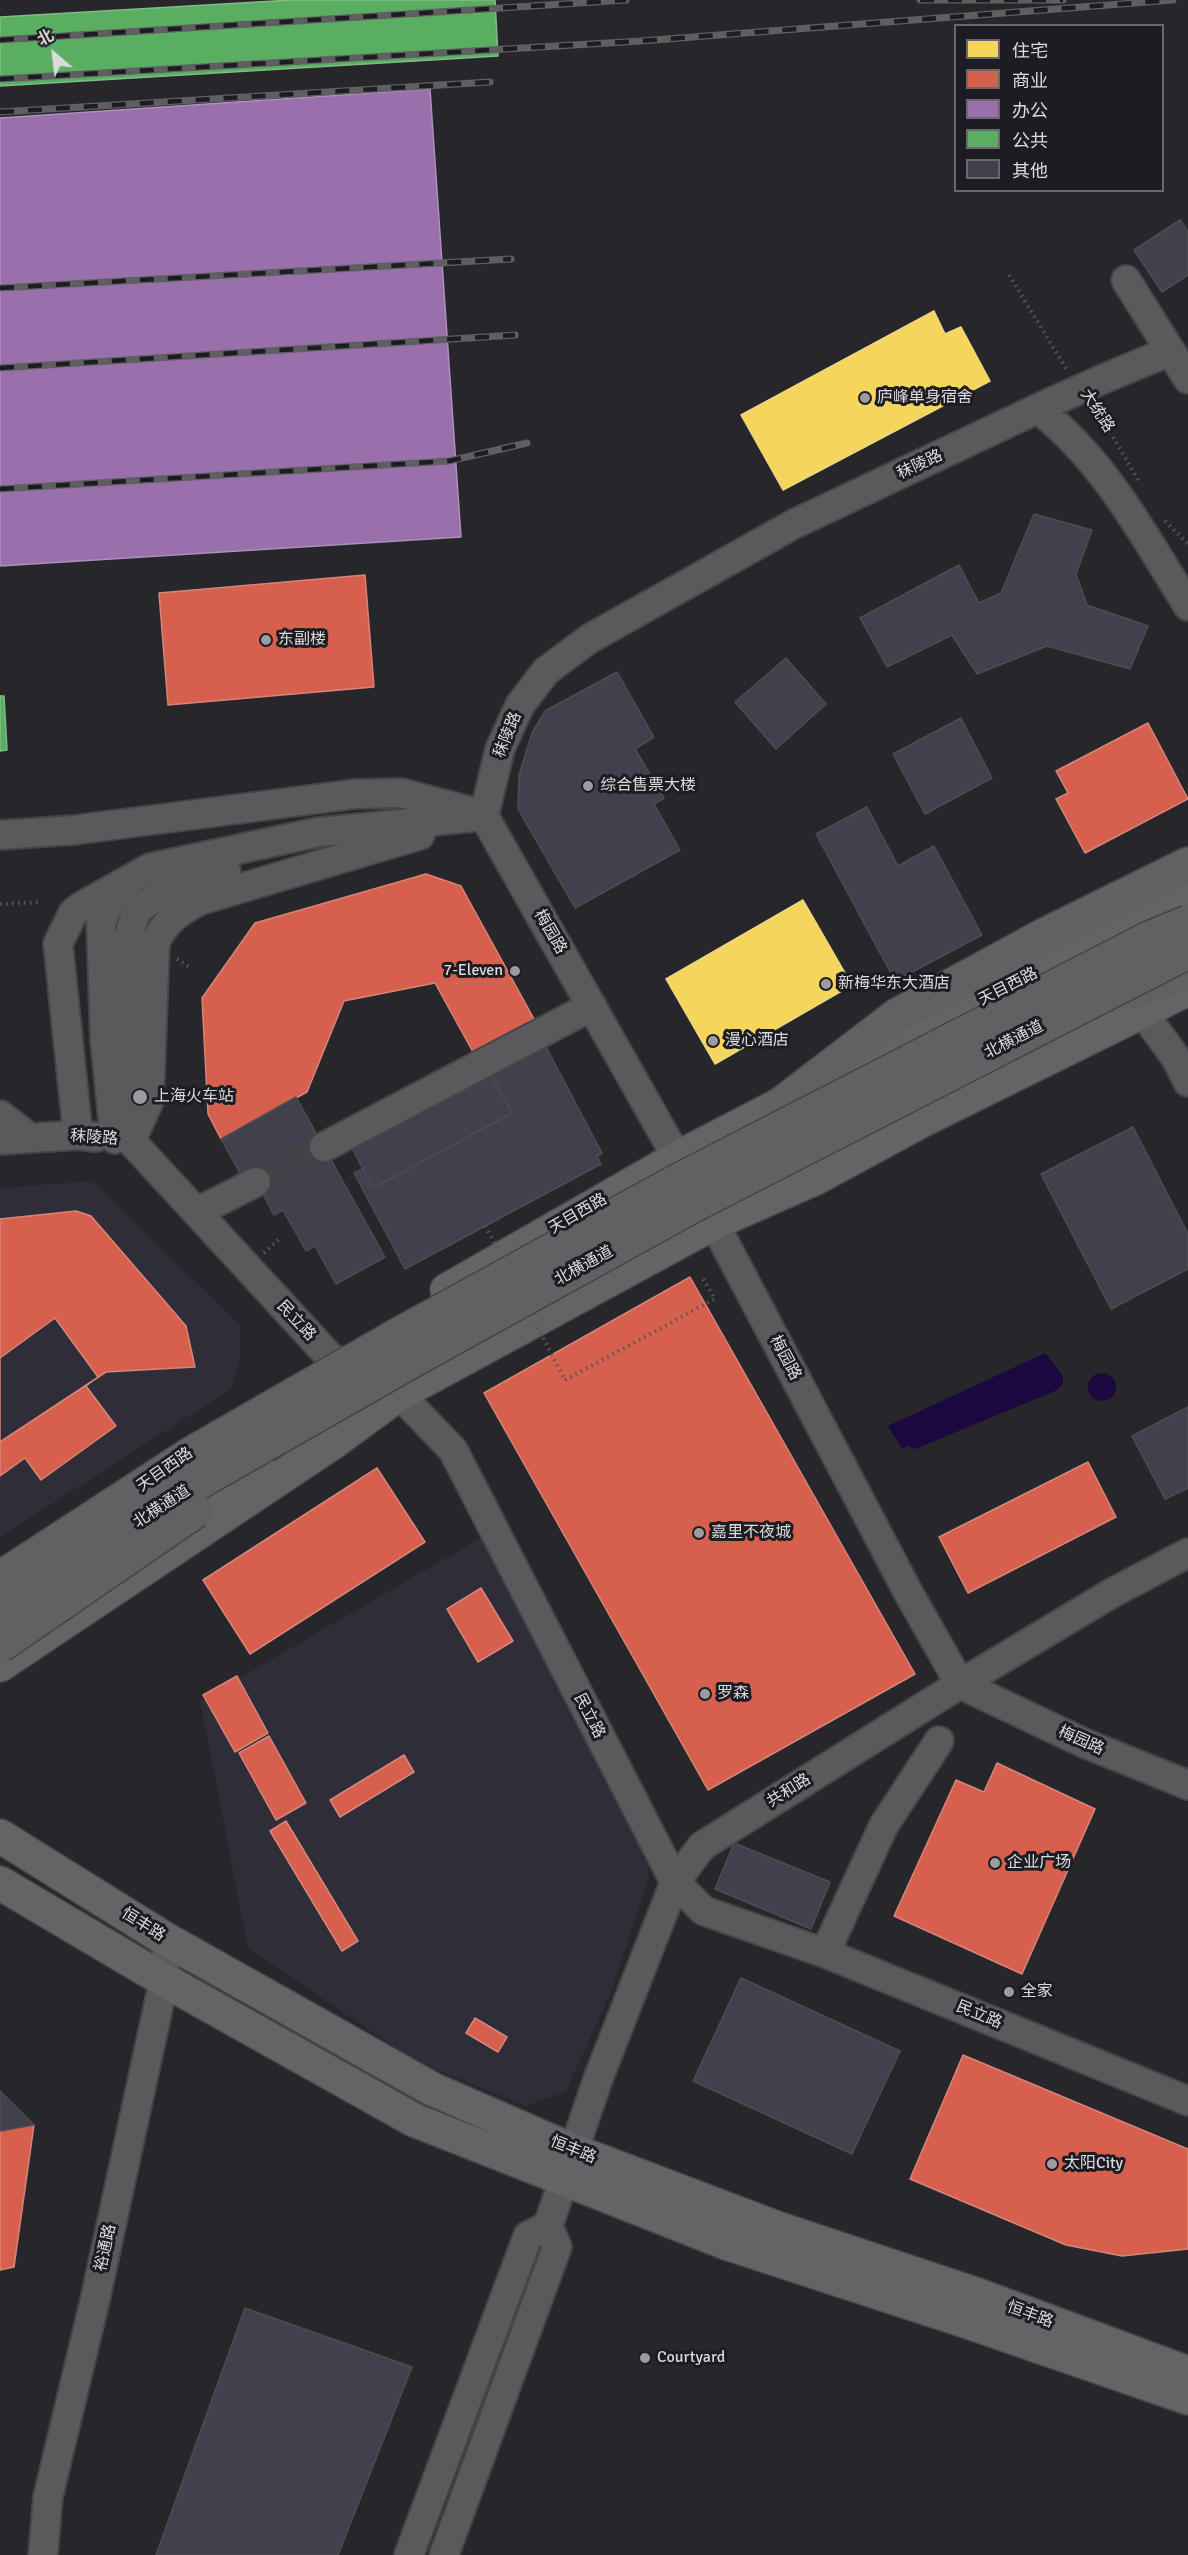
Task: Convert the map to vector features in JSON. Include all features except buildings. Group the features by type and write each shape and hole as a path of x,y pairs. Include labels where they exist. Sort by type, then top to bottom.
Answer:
{"highway":[{"path":"778,1107 897,1015 1044,935 1188,864"},
{"name":"北横通道","path":"0,1578 190,1454 675,1182 1149,938 1188,922"},
{"name":"北横通道","path":"0,1615 206,1479 487,1320 699,1203 1188,952"},
{"path":"1070,1012 1188,972"},
{"path":"0,1646 219,1496 413,1371 487,1320"}],"main road":[{"name":"天目西路","path":"0,1584 330,1357 677,1158 1076,952 1188,899"},
{"path":"0,1665 326,1447 399,1394 714,1223 816,1178 923,1120 1141,1010 1188,989"},
{"path":"0,1633 346,1408 399,1394"},
{"name":"恒丰路","path":"0,1836 167,1940 432,2089 570,2166 726,2243 965,2321 1188,2398"},
{"name":"恒丰路","path":"0,1883 164,1980 414,2120 777,2228 975,2294 1188,2373"}],"street":[{"path":"1126,280 1188,379"},
{"name":"秣陵路","path":"0,1140 78,1135 123,1140 149,1101 155,943 163,927 179,911 201,900 484,816 500,749 520,705 546,671 589,639 794,524 1047,405 1097,390 1170,351"},
{"name":"大统路","path":"1047,405 1099,469 1188,606"},
{"path":"0,835 74,830 355,794 401,793 440,801 484,816"},
{"path":"78,1135 58,944 73,913 150,868 320,832 484,816"},
{"name":"梅园路","path":"484,816 714,1223 908,1592 960,1684 1084,1743 1188,1785"},
{"path":"123,1140 129,936 136,911 160,893 266,859 320,832"},
{"path":"123,1140 105,1041 101,923 112,896 134,878"},
{"path":"324,1146 592,1006"},
{"path":"1141,1010 1176,1058 1188,1082"},
{"path":"0,1115 30,1138"},
{"name":"民立路","path":"123,1140 197,1212 330,1357 399,1394 453,1450 675,1882 704,1911 825,1953 1188,2101"},
{"path":"197,1212 256,1182"},
{"name":"共和路","path":"548,2226 598,2079 675,1882 702,1846 960,1684 1112,1593 1188,1553"},
{"path":"825,1953 884,1825 939,1741"},
{"name":"裕通路","path":"43,2555 48,2497 95,2300 164,1980 167,1940"},
{"path":"409,2555 528,2236 548,2226 557,2247 444,2555"}],"path":[{"name":"大统路","path":"1009,275 1070,375"},
{"name":"大统路","path":"1097,390 1143,488"},
{"path":"1162,517 1188,544"},
{"path":"0,904 42,902"},
{"path":"565,1380 716,1299 702,1277"}],"shaded area":[{"path":"92,1181 240,1325 240,1357 231,1389 0,1537 0,1188"},
{"path":"1045,1353 1063,1376 1063,1384 1055,1391 915,1449 907,1446 902,1449 888,1426"},
{"path":"1102,1373 1112,1377 1116,1387 1112,1397 1102,1401 1092,1397 1088,1387 1092,1377"},
{"path":"484,1536 646,1853 649,1879 612,1990 566,2091 526,2106 413,2060 248,1948 200,1701"}],"tunnel":[{"path":"256,1182 324,1147"}],"railway":[{"path":"0,40 626,0"},
{"path":"920,0 1063,0"},
{"path":"0,79 641,41 1173,0"},
{"path":"0,112 490,82"},
{"path":"0,288 511,259"},
{"path":"0,368 515,335"},
{"path":"0,489 449,461 527,443"}],"place":[{"name":"庐峰单身宿舍","path":"865,398"},
{"name":"东副楼","path":"266,640"},
{"name":"综合售票大楼","path":"588,786"},
{"name":"7-Eleven","path":"515,971"},
{"name":"新梅华东大酒店","path":"826,984"},
{"name":"漫心酒店","path":"713,1041"},
{"name":"上海火车站","path":"140,1097"},
{"name":"嘉里不夜城","path":"699,1533"},
{"name":"罗森","path":"705,1694"},
{"name":"企业广场","path":"995,1863"},
{"name":"全家","path":"1009,1992"},
{"name":"太阳City","path":"1052,2164"},
{"name":"Courtyard","path":"645,2358"}]}
